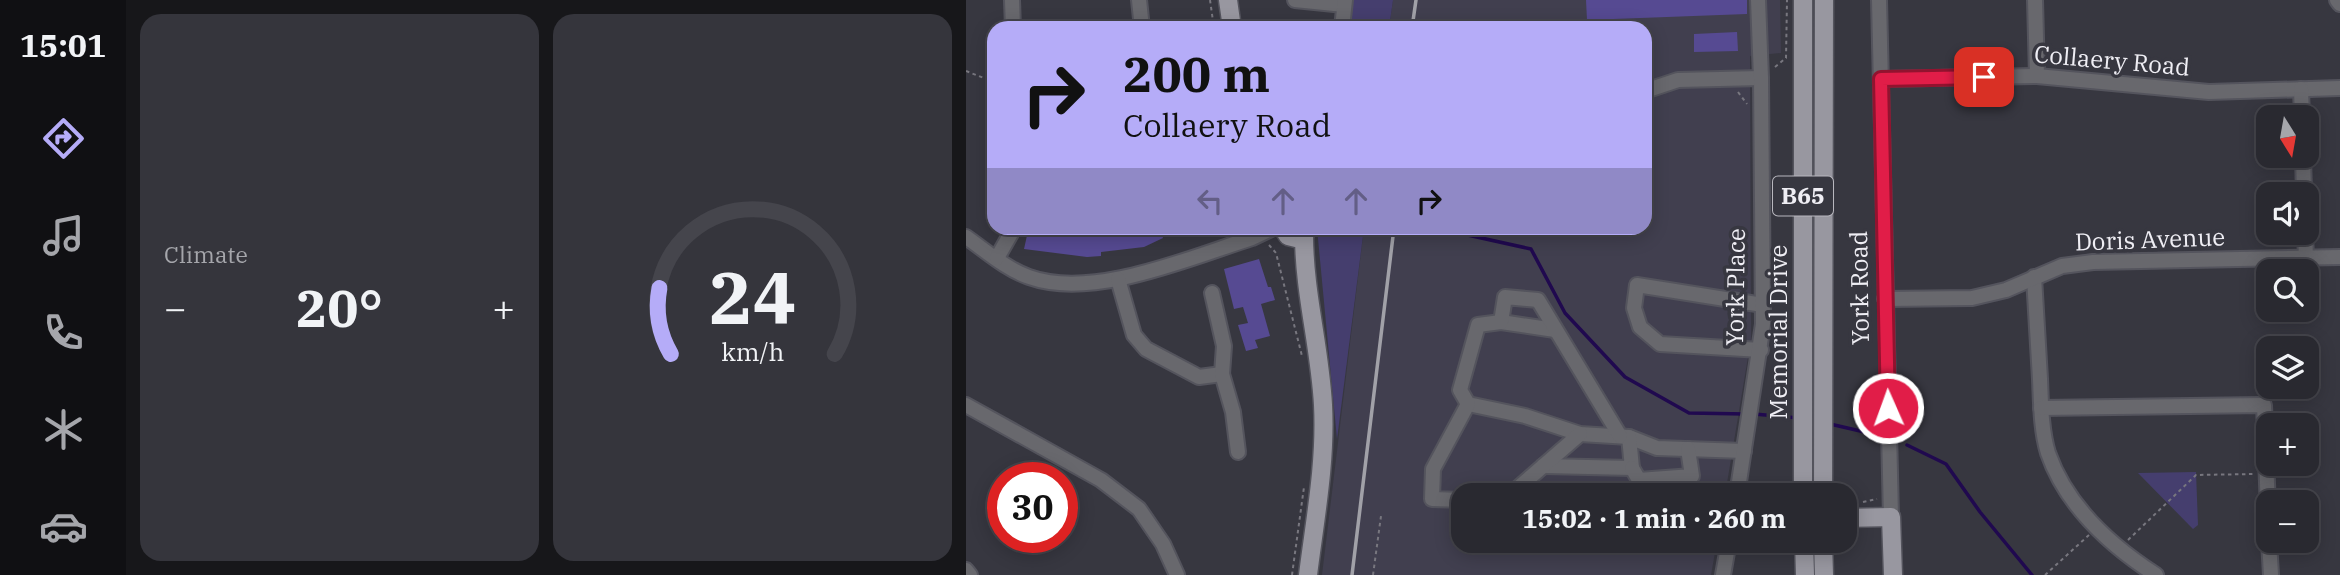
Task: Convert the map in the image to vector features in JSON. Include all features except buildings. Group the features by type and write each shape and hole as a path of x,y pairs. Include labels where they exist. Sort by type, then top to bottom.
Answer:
{"main road":[{"path":"1228,0 1230,21"},
{"name":"Memorial Drive","path":"1803,0 1803,483"},
{"name":"Memorial Drive","path":"1823,483 1824,0"},
{"path":"1289,235 1304,270 1324,419 1308,575"},
{"path":"1857,518 1891,517"},
{"name":"York Road","path":"1891,517 1893,575"},
{"path":"1804,553 1805,575"},
{"path":"1823,553 1824,575"}],"street":[{"path":"1012,0 1013,21"},
{"path":"1139,0 1141,21"},
{"path":"1295,0 1345,2 1343,21"},
{"name":"York Place","path":"1739,483 1761,350 1763,304 1758,0"},
{"name":"York Road","path":"1879,0 1891,517"},
{"path":"2035,0 2036,76"},
{"name":"Collaery Road","path":"1881,79 2036,76 2208,92 2340,88"},
{"path":"1652,89 1678,80 1761,78"},
{"path":"2301,89 2302,105"},
{"path":"996,258 1010,235"},
{"path":"966,237 1029,277 1055,284 1082,284 1118,279 1252,239 1276,235"},
{"path":"2305,245 2306,258"},
{"name":"Doris Avenue","path":"1885,299 1972,298 2006,290 2062,266 2093,262 2340,257"},
{"path":"2034,277 2041,408 2048,452 2068,495 2119,548 2156,575"},
{"path":"1118,279 1134,335 1146,349 1199,377 1222,374"},
{"path":"1761,350 1660,344 1640,327 1634,308 1637,285 1763,304"},
{"path":"1212,293 1224,346 1222,374 1233,412 1238,452"},
{"path":"1501,322 1505,297 1538,300 1625,437 1632,468 1639,480 1692,476 1688,449"},
{"path":"1555,330 1501,322 1478,325 1460,390 1468,404 1525,416 1580,434 1625,437 1657,448 1744,452"},
{"path":"1451,500 1432,499 1433,469 1468,404"},
{"path":"966,405 1101,481 1139,509 1163,544 1177,575"},
{"path":"2041,408 2264,405 2264,413"},
{"path":"1524,483 1580,434"},
{"path":"1543,466 1632,468"},
{"path":"1723,575 1727,553"},
{"path":"2270,553 2271,575"},
{"path":"966,570 970,575"}],"path":[{"path":"1210,0 1213,21"},
{"path":"1761,78 1786,58 1787,0"},
{"path":"966,71 987,79"},
{"path":"1285,235 1269,244 1276,253 1303,359"},
{"path":"2119,548 2196,475 2256,474"},
{"path":"1293,575 1305,480"},
{"path":"1857,501 1873,502 1880,495"},
{"path":"1373,575 1381,516"},
{"path":"2045,575 2097,527"}],"shaded area":[{"path":"1349,0 1393,0 1390,21 1347,21"},
{"path":"1393,0 1780,0 1781,53 1750,56 1751,339 1727,483 1451,483 1451,553 1715,553 1711,575 1322,575 1363,235 1652,235 1652,21 1390,21"},
{"path":"1318,235 1363,235 1337,439"},
{"path":"2196,472 2198,525 2193,529 2138,473"}],"waterway":[{"path":"1468,235 1531,249 1565,313 1625,377 1689,413 1746,414"},
{"path":"1754,414 1799,418"},
{"path":"1830,424 1869,433"},
{"path":"1907,445 1946,464 1980,512 2032,575"}],"railway":[{"path":"1413,21 1416,0"},
{"path":"1352,575 1393,235"}],"route":[{"path":"1888,408 1881,79 1984,77"}]}
